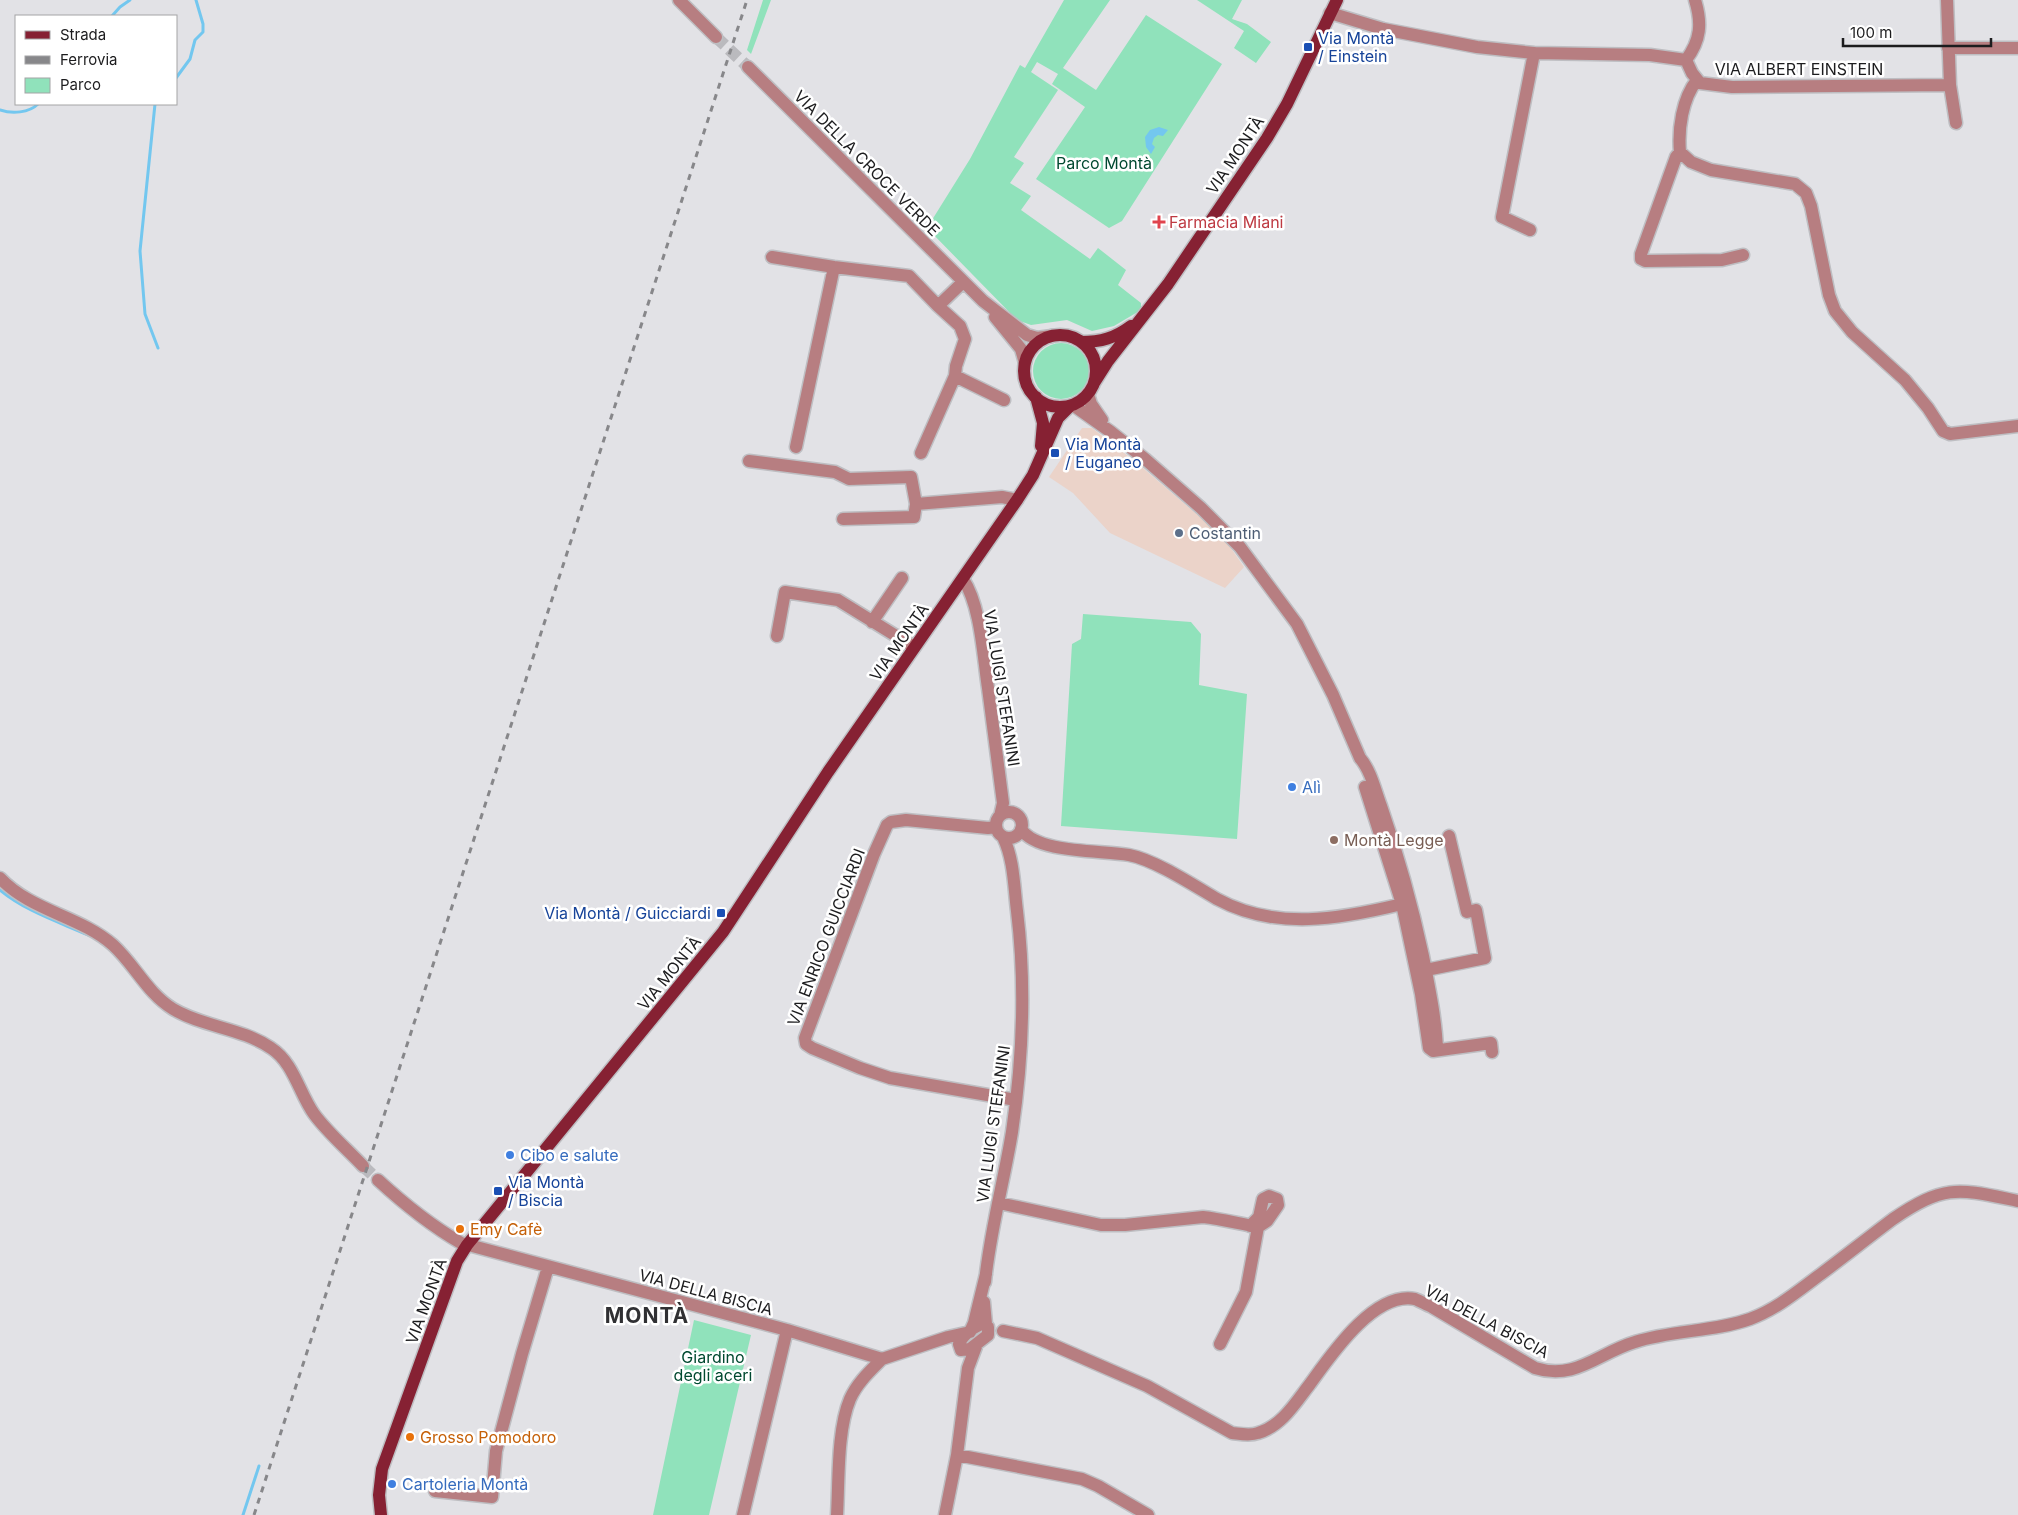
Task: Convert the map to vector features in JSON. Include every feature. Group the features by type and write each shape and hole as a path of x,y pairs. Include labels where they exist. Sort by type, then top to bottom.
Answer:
{"main road":[{"name":"VIA MONTÀ","path":"381,1515 379,1495 382,1469 457,1262 467,1245 723,932 828,772 1017,500 1035,470 1058,418 1071,405 1088,394 1112,356 1143,318 1267,138 1287,104 1337,0"},
{"name":"VIA MONTÀ","path":"1052,336 1072,337 1081,342 1099,342 1110,339 1143,318"},
{"path":"1025,363 1032,349 1038,343 1052,336"},
{"path":"1081,342 1088,348 1096,365 1094,383"},
{"name":"VIA MONTÀ","path":"1025,363 1026,382 1036,397 1043,423 1035,470"},
{"path":"1036,397 1052,406 1071,405"}],"street":[{"path":"679,0 716,38"},
{"path":"1330,13 1383,29 1477,47 1534,53 1650,55 1686,60 1698,42 1699,27 1695,0"},
{"path":"1947,0 1950,85 1956,123"},
{"path":"1948,48 2018,48"},
{"path":"1530,230 1502,217 1534,53"},
{"name":"VIA ALBERT EINSTEIN","path":"1686,60 1697,80 1704,84 1732,87 1950,85"},
{"name":"VIA DELLA CROCE VERDE","path":"748,67 983,301 1027,335 1037,338 1052,336"},
{"path":"1697,80 1691,89 1682,118 1679,138 1680,152 1691,162 1711,170 1795,184 1806,193 1811,206 1829,295 1835,312 1852,332 1905,380 1928,408 1943,431 1950,434 2018,426"},
{"path":"1680,152 1676,156 1640,254 1640,259 1645,261 1722,260 1743,255"},
{"path":"772,257 909,276 960,326 965,339 956,366 956,376 921,453"},
{"path":"796,447 834,267"},
{"path":"938,306 963,282"},
{"name":"VIA DELLA CROCE VERDE","path":"983,301 1021,349 1025,363"},
{"path":"956,376 1004,400"},
{"path":"1088,394 1090,404 1112,432"},
{"path":"1071,405 1112,432 1219,525 1240,547 1297,624 1333,695 1360,758 1367,765 1401,867 1426,970 1434,1016 1435,1051"},
{"path":"749,461 835,472 849,479 911,477 916,504 914,517 842,518"},
{"path":"916,504 1002,497 1017,500"},
{"path":"872,622 902,578"},
{"name":"VIA LUIGI STEFANINI","path":"962,580 971,597 979,630 1002,819 1010,858 1023,974 1022,1041 1016,1100 986,1274 970,1332"},
{"path":"777,636 785,592 838,600 914,647"},
{"path":"1360,758 1359,768 1402,904 1421,994 1429,1048 1435,1051 1491,1043 1492,1052"},
{"name":"VIA LUIGI STEFANINI","path":"1002,819 1019,817 1019,832 1013,842 1010,858"},
{"path":"1002,819 1010,838 1019,832 1036,842 1098,854 1136,857 1235,908 1270,917 1305,920 1348,917 1402,904"},
{"name":"VIA ENRICO GUICCIARDI","path":"1002,819 988,828 906,820 891,822 887,825 874,854 805,1038 806,1044 812,1048 890,1078 1016,1100"},
{"path":"1414,958 1419,962 1420,967 1426,970 1485,958 1476,910 1467,912 1449,836"},
{"path":"1401,867 1399,878 1404,894 1402,904 1416,924"},
{"path":"0,878 22,897 101,936 114,946 150,990 174,1009 252,1038 276,1052 288,1065 313,1112 363,1166"},
{"path":"1421,994 1424,984 1422,976 1426,970"},
{"name":"VIA DELLA BISCIA","path":"378,1180 403,1204 461,1243 787,1330 882,1359 970,1332"},
{"name":"VIA DELLA BISCIA","path":"960,1349 959,1341 978,1325 987,1329 1037,1338 1147,1386 1232,1433 1257,1434 1273,1426 1283,1418 1324,1364 1366,1316 1384,1304 1399,1299 1415,1300 1432,1307 1535,1368 1548,1372 1564,1372 1582,1366 1634,1342 1652,1337 1736,1323 1778,1306 1911,1207 1941,1194 1968,1191 2018,1201"},
{"path":"999,1203 1100,1224 1125,1225 1203,1217 1254,1226 1246,1292 1220,1344"},
{"path":"435,1491 492,1497 496,1451 548,1267"},
{"name":"VIA LUIGI STEFANINI","path":"986,1274 983,1306 987,1329"},
{"name":"VIA DELLA BISCIA","path":"935,1342 949,1343 966,1350 977,1344 987,1329"},
{"path":"743,1515 787,1330"},
{"path":"945,1515 957,1455 968,1368 977,1344"},
{"path":"960,1349 968,1368"},
{"path":"837,1515 844,1415 859,1383 882,1359"},
{"path":"957,1455 1082,1479 1098,1486 1148,1515"}],"shaded area":[{"path":"1082,428 1092,428 1137,463 1215,530 1228,544 1244,567 1225,588 1110,533 1073,493 1049,477"}],"green space":[{"path":"763,0 771,0 751,54 747,50"},
{"name":"Parco Montà","path":"1064,0 1110,0 1063,68 1096,90 1146,15 1222,64 1122,221 1109,228 1036,179 1085,107 1052,84 1058,74 1037,62 1031,72 1058,90 1014,157 1024,163 1010,183 1031,196 1021,210 1090,259 1098,248 1126,270 1118,285 1141,303 1141,310 1114,326 1092,331 1067,320 1031,325 1017,320 927,228 970,159 1020,65 1025,68"},
{"path":"1197,0 1242,0 1232,19 1247,24 1271,42 1256,63 1234,48 1244,31"},
{"path":"1061,343 1072,345 1081,351 1087,360 1089,371 1087,382 1081,391 1072,397 1061,399 1050,397 1041,391 1035,382 1033,371 1035,360 1041,351 1050,345"},
{"path":"1083,614 1191,622 1201,634 1199,685 1247,694 1237,839 1061,826 1072,644 1081,639"},
{"name":"Giardino degli aceri","path":"694,1320 751,1335 709,1515 653,1515"}],"water":[{"path":"1159,127 1168,130 1163,136 1158,135 1154,138 1152,144 1155,147 1151,154 1146,147 1145,137 1150,130"}],"waterway":[{"path":"113,15 130,0"},
{"path":"178,75 190,59 195,40 203,32 203,24 196,0"},
{"path":"0,110 20,112 37,105"},
{"path":"155,105 140,251 145,314 158,348"},
{"path":"0,890 31,910 88,935"},
{"path":"243,1515 259,1466"}],"tunnel":[{"path":"716,37 748,67"},
{"path":"363,1166 378,1180"}],"railway":[{"path":"254,1515 747,0"}],"place":[{"name":"Via Montà / Einstein","path":"1308,47"},
{"name":"Farmacia Miani","path":"1159,222"},
{"name":"Via Montà / Euganeo","path":"1055,453"},
{"name":"Costantin","path":"1179,533"},
{"name":"Alì","path":"1292,787"},
{"name":"Montà Legge","path":"1334,840"},
{"name":"Via Montà / Guicciardi","path":"721,913"},
{"name":"Cibo e salute","path":"510,1155"},
{"name":"Via Montà / Biscia","path":"498,1191"},
{"name":"Emy Cafè","path":"460,1229"},
{"name":"Grosso Pomodoro","path":"410,1437"},
{"name":"Cartoleria Montà","path":"392,1484"}],"district":[{"name":"MONTÀ","path":"647,1315"}]}
